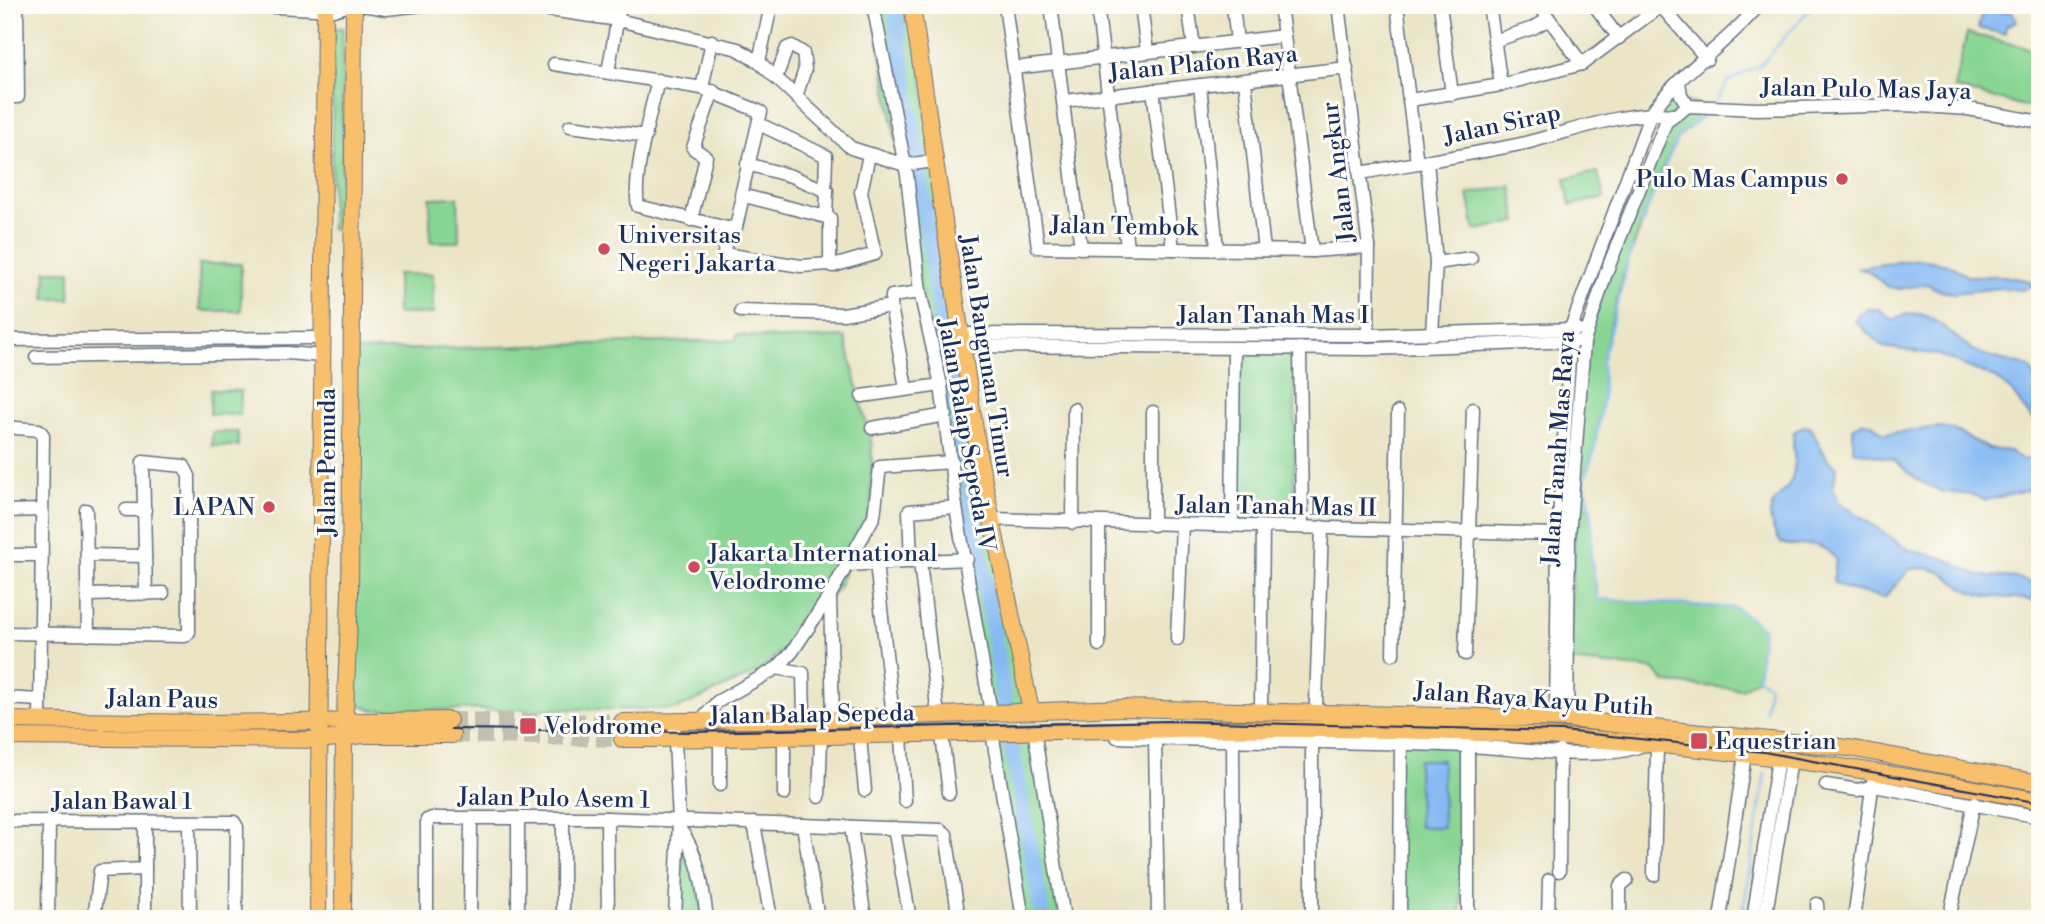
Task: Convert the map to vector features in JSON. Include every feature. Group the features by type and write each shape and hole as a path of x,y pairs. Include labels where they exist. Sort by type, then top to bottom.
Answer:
{"main road":[{"name":"Jalan Pemuda","path":"343,919 344,737 350,594 352,5"},
{"name":"Jalan Bangunan Timur","path":"912,5 931,161 1026,711"},
{"name":"Jalan Pemuda","path":"318,919 325,7"},
{"name":"Jalan Raya Kayu Putih","path":"1026,711 1124,708 1562,719 1774,753 1872,779 1984,800 2027,798"},
{"name":"Jalan Balap Sepeda","path":"622,722 804,720 1026,711"},
{"path":"1293,729 1294,711"},
{"path":"897,717 901,736"},
{"name":"Jalan Paus","path":"5,720 319,722"},
{"path":"319,722 345,720 451,727 319,740"},
{"name":"Jalan Raya Kayu Putih","path":"1029,730 1293,729 1401,738 1650,746 1745,755 1849,748 2029,781"},
{"name":"Jalan Balap Sepeda","path":"622,739 942,736 1029,730"},
{"name":"Jalan Paus","path":"5,737 319,740"},
{"path":"2027,798 2029,781"}],"street":[{"path":"5,97 18,96 17,5"},
{"path":"242,5 342,9 352,5"},
{"path":"364,5 386,9 422,5"},
{"path":"516,5 618,20 738,49 759,62 839,139 869,155 906,165 931,161"},
{"path":"608,72 620,5"},
{"name":"Jalan Balap Sepeda IV","path":"873,5 906,165 916,232 920,292 941,385 956,507 995,712"},
{"name":"Jalan Tembok","path":"1005,5 1038,246 1312,251 1369,247"},
{"path":"1051,5 1081,247"},
{"path":"1097,5 1127,247"},
{"path":"1141,5 1147,52"},
{"path":"1188,5 1194,47"},
{"path":"1233,5 1237,41"},
{"path":"1280,5 1312,251"},
{"name":"Jalan Angkur","path":"1338,5 1369,247 1368,335"},
{"path":"1397,5 1436,263 1433,334"},
{"path":"1440,5 1452,94"},
{"path":"1489,5 1501,85"},
{"path":"1539,5 1582,64"},
{"path":"1594,5 1619,38"},
{"path":"1651,113 1679,82 1707,59 1759,5"},
{"path":"759,62 767,6"},
{"path":"1410,100 1501,85 1582,64 1661,6 1707,59"},
{"path":"1494,41 1533,28 1549,19"},
{"path":"1014,68 1284,36"},
{"path":"691,220 706,157 693,148 707,89 712,41"},
{"path":"776,78 787,48 792,46 803,53 806,58 804,76 796,97"},
{"path":"554,64 658,79 707,89 759,110 759,124 747,164 736,227 727,228 638,206 637,196 646,135 658,79"},
{"name":"Jalan Plafon Raya","path":"1064,101 1347,68"},
{"path":"1245,82 1264,250"},
{"path":"1674,115 1689,106 1681,95 1679,82"},
{"path":"1200,85 1217,248"},
{"path":"1153,90 1173,249"},
{"name":"Jalan Pulo Mas Jaya","path":"1689,106 1934,106 1968,108 2040,122"},
{"name":"Jalan Sirap","path":"1361,173 1521,144 1651,113 1674,115"},
{"name":"Jalan Tanah Mas Raya","path":"1562,719 1558,534 1570,334 1651,113"},
{"name":"Jalan Tanah Mas Raya","path":"1562,719 1569,537 1585,336 1660,133 1674,115"},
{"path":"759,124 826,156 826,216"},
{"path":"569,126 646,135"},
{"path":"727,228 724,254 801,266 835,266 875,254 861,192 869,155"},
{"path":"747,164 791,176 825,191"},
{"path":"743,196 826,216 831,220 830,264"},
{"path":"1436,263 1471,258"},
{"path":"906,388 891,306 892,296 920,292"},
{"path":"741,311 844,314 891,306"},
{"name":"Jalan Tanah Mas I","path":"960,340 1433,334 1585,336"},
{"name":"Jalan Tanah Mas I","path":"960,340 1300,348 1570,334"},
{"path":"293,337 294,353"},
{"path":"99,338 101,355"},
{"path":"5,340 322,338"},
{"path":"1232,526 1234,348"},
{"path":"1300,348 1302,526"},
{"path":"36,357 294,353 321,356"},
{"path":"862,396 941,385"},
{"path":"1073,523 1074,409"},
{"path":"1465,654 1473,409"},
{"path":"1153,412 1153,524"},
{"path":"1393,653 1398,412"},
{"path":"872,428 946,415"},
{"path":"5,427 42,432 40,720"},
{"path":"5,634 185,636 190,632 188,469 184,466 143,462 146,594"},
{"path":"701,721 718,702 777,668 792,652 830,596 874,516 880,467 952,462"},
{"path":"938,716 909,511 956,507"},
{"path":"5,511 41,510"},
{"path":"86,510 88,635"},
{"path":"126,510 145,510"},
{"name":"Jalan Tanah Mas II","path":"992,519 1558,534"},
{"path":"1099,523 1099,645"},
{"path":"1177,639 1182,525"},
{"path":"1261,704 1263,527"},
{"path":"1316,704 1322,527"},
{"path":"5,555 41,555"},
{"path":"88,555 145,556"},
{"path":"847,565 967,559"},
{"path":"876,564 897,717"},
{"path":"89,595 163,593"},
{"path":"830,596 833,719"},
{"path":"777,668 803,673 804,720"},
{"path":"5,698 40,700"},
{"path":"674,721 678,825 675,919"},
{"path":"1029,730 1064,919"},
{"name":"Jalan Raya Kayu Putih","path":"1055,730 1092,736 1155,739 1312,742 1401,738"},
{"path":"997,732 1023,919"},
{"path":"901,736 905,801"},
{"path":"942,736 949,793"},
{"path":"860,737 865,790"},
{"path":"720,738 720,785"},
{"path":"784,738 785,794"},
{"path":"819,797 821,738"},
{"path":"1400,919 1401,738"},
{"path":"1155,739 1158,919"},
{"path":"1468,739 1468,919"},
{"name":"Jalan Raya Kayu Putih","path":"1468,739 1560,751 1625,753 1650,746"},
{"path":"1233,740 1234,919"},
{"path":"1312,742 1312,919"},
{"path":"1650,746 1654,875"},
{"path":"1559,870 1560,751"},
{"path":"1753,919 1774,753"},
{"path":"1765,919 1774,753"},
{"path":"1720,919 1745,755"},
{"path":"1854,919 1872,779"},
{"name":"Jalan Raya Kayu Putih","path":"1826,785 1858,790 1872,779"},
{"path":"1949,919 1984,800"},
{"name":"Jalan Raya Kayu Putih","path":"1984,800 2040,817"},
{"name":"Jalan Pulo Asem 1","path":"427,919 429,818 607,818 678,825 754,823 941,830 946,836 958,919"},
{"path":"470,919 471,818"},
{"path":"607,818 608,919"},
{"path":"518,819 518,919"},
{"path":"563,819 563,919"},
{"name":"Jalan Bawal 1","path":"5,821 232,821 237,825 236,919"},
{"path":"48,919 49,822"},
{"path":"145,822 145,919"},
{"path":"189,822 190,919"},
{"path":"754,823 771,919"},
{"path":"678,825 691,844 703,889 707,919"},
{"path":"803,825 818,919"},
{"path":"851,827 865,919"},
{"path":"894,828 910,919"},
{"path":"94,919 100,871 145,869"},
{"path":"1548,919 1549,880"},
{"path":"1620,919 1620,886 1627,880"},
{"path":"1816,904 1818,919"}],"green space":[{"path":"873,5 912,5 952,288 1031,711 991,713"},
{"path":"333,28 343,28 341,229 331,229"},
{"path":"1967,33 2040,51 2040,110 1954,88"},
{"path":"1679,82 1683,101 1712,108 1678,137 1658,180 1622,278 1602,361 1603,396 1594,452 1584,480 1592,518 1591,557 1598,599 1736,608 1763,628 1758,678 1742,689 1666,683 1653,669 1568,661 1584,342 1666,122 1651,113"},
{"path":"1598,172 1604,198 1570,205 1565,179"},
{"path":"1511,186 1517,222 1475,230 1468,194"},
{"path":"458,197 459,242 430,242 430,198"},
{"path":"199,264 241,264 241,311 200,311"},
{"path":"46,271 70,271 70,299 45,299"},
{"path":"397,274 433,274 433,314 397,314"},
{"path":"737,335 787,339 845,337 872,446 871,510 837,590 796,638 760,671 677,709 373,710 345,698 350,351 735,340"},
{"path":"1239,351 1296,352 1294,523 1237,522"},
{"path":"211,390 241,391 240,415 210,414"},
{"path":"212,432 238,432 238,446 212,446"},
{"path":"1034,730 1064,919 1023,919 992,732"},
{"path":"1396,739 1460,742 1461,919 1400,919"},
{"path":"679,832 690,849 704,919 682,919"}],"water":[{"path":"1984,5 2000,5 2000,12 2012,12 2017,21 2006,26 2005,34 1978,28"},
{"path":"1919,259 1948,264 1967,276 2003,276 2030,281 2032,286 2022,290 2000,288 1955,293 1940,291 1927,284 1899,289 1886,286 1868,271 1856,268"},
{"path":"1867,309 1879,309 1893,320 1916,313 1926,316 1978,352 2029,367 2040,385 2040,417 2032,419 2011,391 1995,378 1939,355 1883,347 1855,321 1859,313"},
{"path":"1863,422 1871,423 1884,434 1938,427 1952,429 1989,449 2010,451 2022,460 2040,457 2040,488 1986,500 1973,495 1943,492 1919,481 1893,460 1853,450 1853,428"},
{"path":"1804,426 1810,427 1828,460 1837,467 1833,487 1839,502 1909,550 1943,558 1977,575 2018,578 2040,586 2040,603 1975,593 1940,572 1923,568 1910,569 1884,598 1851,590 1833,582 1836,559 1821,547 1781,543 1773,529 1771,509 1791,480 1794,470 1794,432"},
{"path":"1418,760 1442,760 1443,827 1419,827"}],"waterway":[{"path":"894,5 941,320 1005,704"},
{"path":"1716,102 1728,81 1761,65 1813,5"},
{"path":"1640,225 1678,136 1707,112"},
{"path":"1632,248 1602,361 1603,396 1594,452 1584,480 1592,518 1591,557 1597,599 1736,608 1763,628 1758,678 1769,686 1765,711"},
{"path":"1010,739 1043,919"},
{"path":"1742,919 1765,773"}],"tunnel":[{"path":"449,720 622,722"},
{"path":"452,735 622,739"}],"tram line":[{"path":"451,729 691,732 1170,721 1563,731 1764,752 2040,803"}],"place":[{"name":"Pulo Mas Campus","path":"1842,179"},
{"name":"Universitas Negeri Jakarta","path":"604,249"},
{"name":"LAPAN","path":"269,507"},
{"name":"Jakarta International Velodrome","path":"694,567"},
{"name":"Velodrome","path":"528,726"},
{"name":"Equestrian","path":"1699,741"}]}
